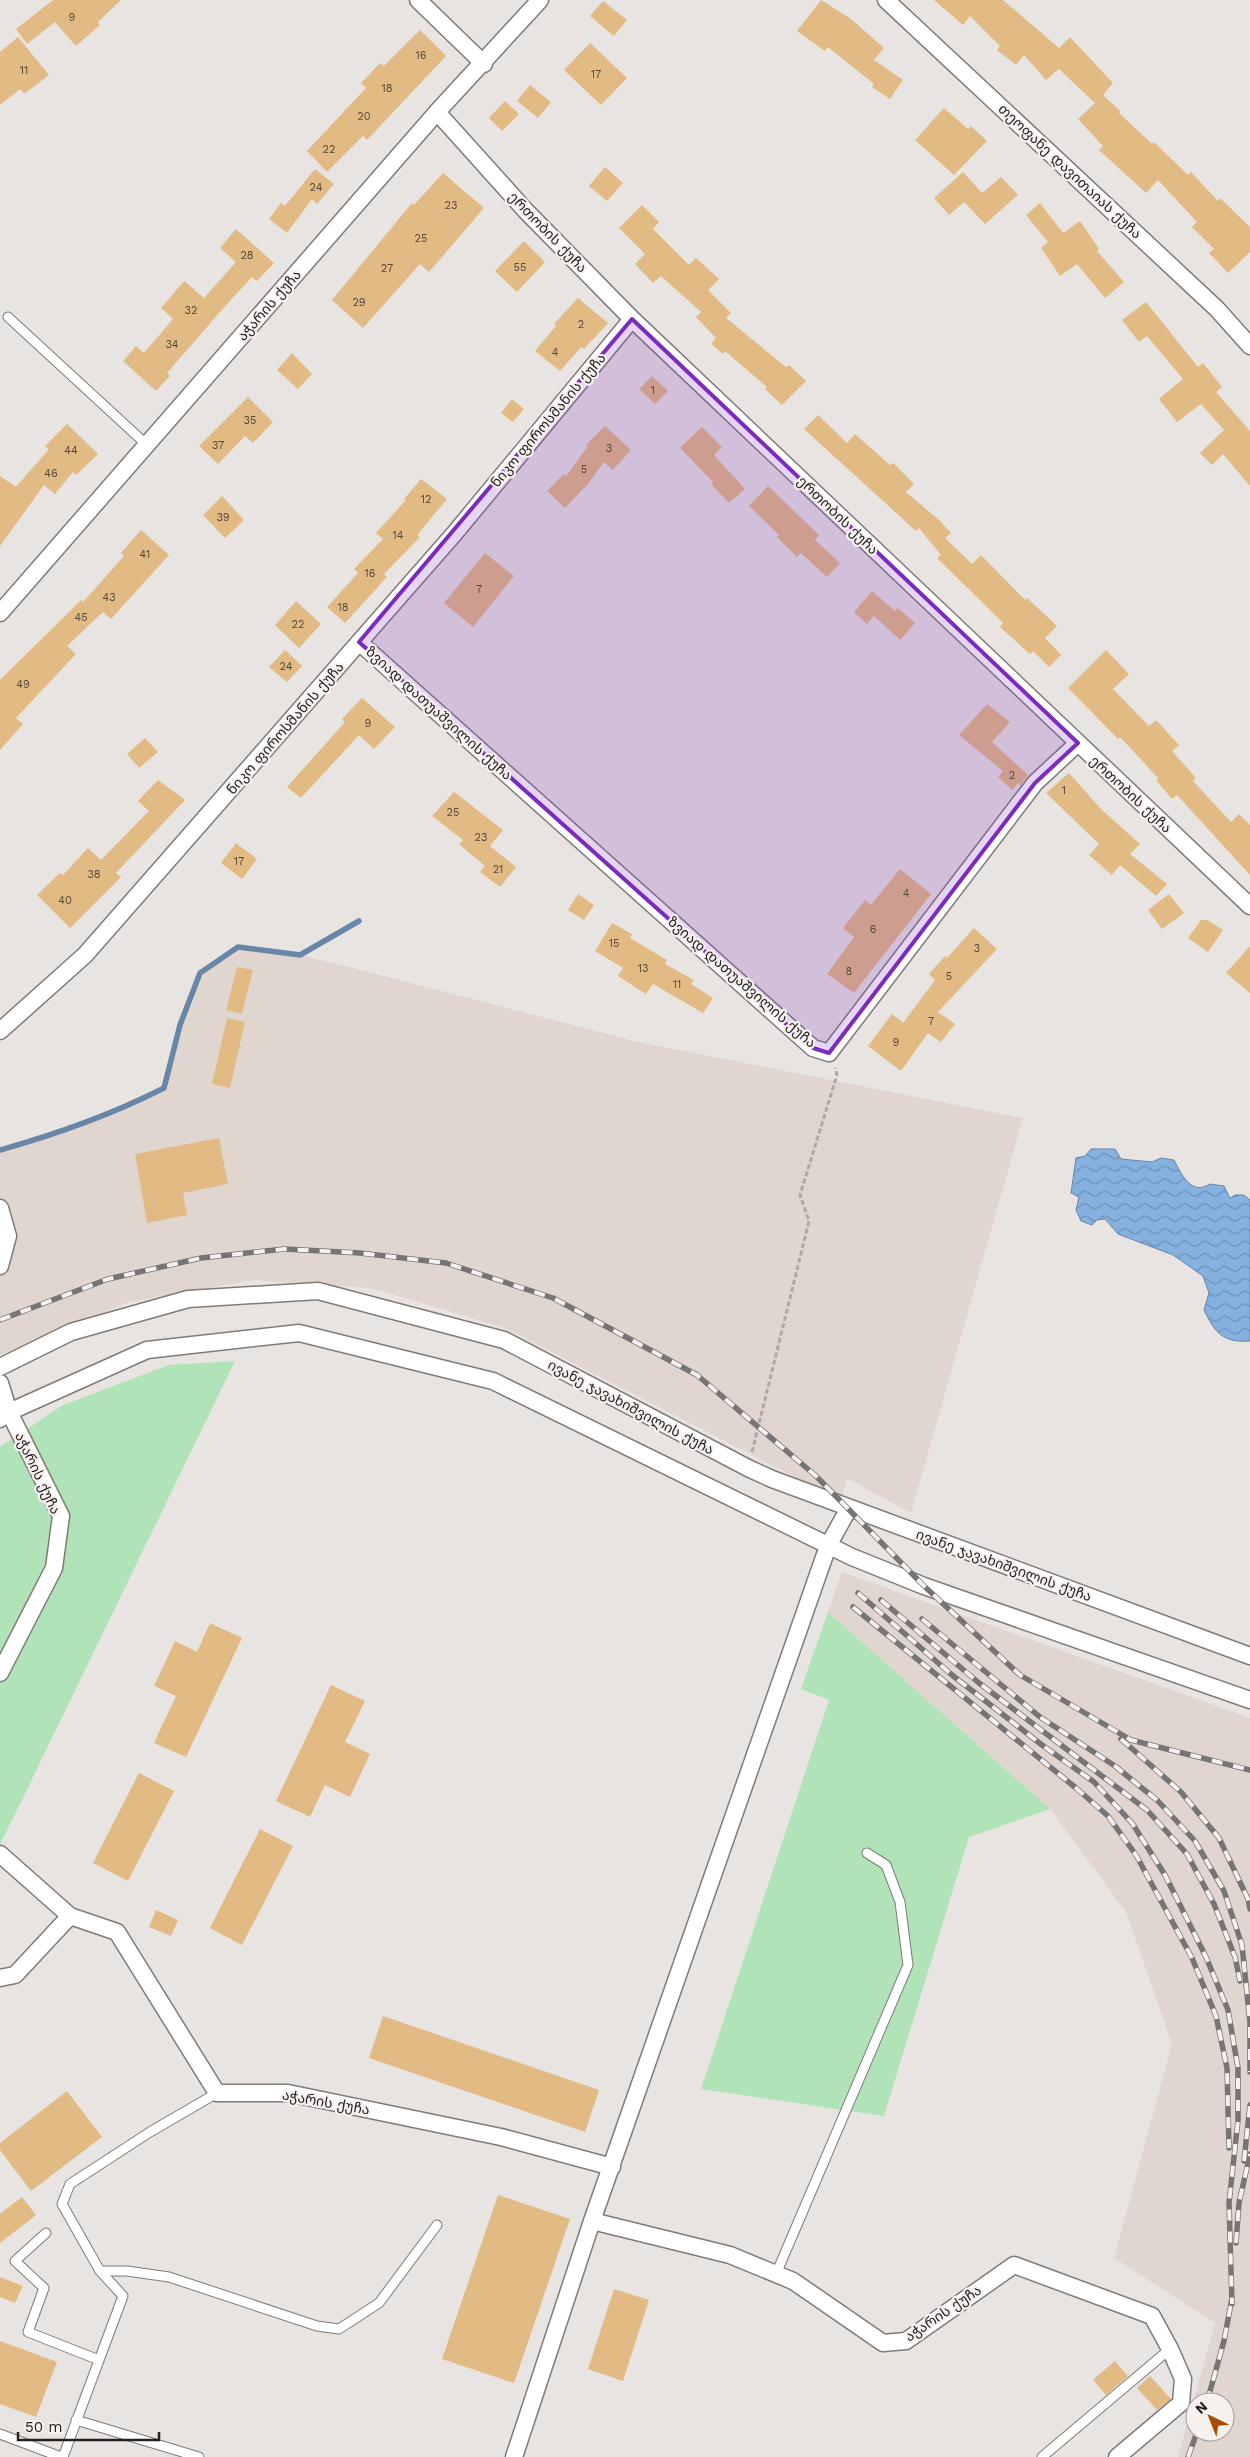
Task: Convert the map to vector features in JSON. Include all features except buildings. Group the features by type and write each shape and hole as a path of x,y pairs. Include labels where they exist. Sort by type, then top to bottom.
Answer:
{"street":[{"path":"418,0 484,64"},
{"name":"აჭარის ქუჩა","path":"0,613 437,112 484,64 540,0"},
{"name":"თეოფანე დავითაიას ქუჩა","path":"886,0 1217,309 1250,346"},
{"name":"ერთობის ქუჩა","path":"437,112 526,211 632,319 1250,906"},
{"name":"ნიკო ფიროსმანის ქუჩა","path":"0,1031 85,955 454,534 632,319"},
{"name":"ზვიად დათუაშვილის ქუჩა","path":"359,642 813,1048 829,1053 1035,783 1078,743"},
{"path":"0,1208 8,1236 0,1266"},
{"name":"ივანე ჯავახიშვილის ქუჩა","path":"0,1367 71,1332 188,1299 318,1290 504,1340 748,1468 849,1508 1250,1656"},
{"path":"5,1415 148,1350 299,1333 493,1381 828,1546 924,1586 1250,1700"},
{"name":"აჭარის ქუჩა","path":"0,1383 5,1415 61,1516 54,1568 0,1673"},
{"path":"514,2457 592,2221 828,1546 849,1508"},
{"path":"0,1854 70,1916 117,1932 216,2093"},
{"path":"0,1978 14,1975 70,1916"},
{"name":"აჭარის ქუჩა","path":"216,2093 288,2093 501,2136 612,2167"},
{"name":"აჭარის ქუჩა","path":"592,2221 730,2255 793,2281 883,2343 906,2341 1014,2265 1152,2316 1183,2378 1181,2403 1116,2457"}],"lane":[{"path":"8,317 147,445"},
{"path":"776,2274 908,1965 900,1902 886,1865 867,1853"},
{"path":"0,2434 62,2457 123,2296 100,2271 62,2204 70,2184 150,2132 216,2093"},
{"path":"100,2271 127,2271 169,2277 317,2326 339,2329 380,2303 437,2226"},
{"path":"46,2232 15,2261 44,2288 28,2332 100,2360"},
{"path":"1042,2457 1170,2349"},
{"path":"76,2420 199,2457"}],"path":[{"path":"748,1468 809,1221 800,1195 837,1075 829,1053"}],"highlighted area":[{"path":"632,319 1078,743 1035,783 829,1053 813,1048 359,642"}],"shaded area":[{"path":"238,947 300,955 638,1042 1023,1118 911,1513 847,1478 841,1501 505,1328 371,1288 253,1280 129,1302 0,1355 0,1150 63,1132 122,1110 163,1088 180,1025 200,973"},
{"path":"842,1572 1250,1718 1250,2457 1178,2457 1185,2432 1185,2442 1235,2442 1235,2392 1196,2392 1215,2323 1114,2258 1172,2044 1126,1912 1050,1809 828,1612"}],"green space":[{"path":"235,1361 0,1845 0,1447 63,1405 169,1365"},
{"path":"828,1612 1050,1809 969,1837 884,2116 701,2089 829,1700 801,1689"}],"water":[{"path":"1091,1149 1115,1149 1121,1159 1152,1162 1161,1158 1174,1160 1192,1186 1203,1187 1210,1184 1224,1186 1230,1198 1235,1195 1244,1195 1250,1200 1250,1341 1226,1338 1212,1325 1204,1310 1209,1293 1203,1276 1173,1255 1118,1234 1105,1219 1097,1220 1092,1225 1081,1221 1076,1210 1079,1197 1071,1193 1076,1158 1085,1156"}],"waterway":[{"path":"0,1150 84,1123 164,1088 180,1025 200,973 238,947 300,955 359,921"}],"railway":[{"path":"0,1320 108,1279 201,1258 284,1249 360,1253 446,1263 553,1298 697,1375 816,1476 924,1586 1020,1675 1131,1740 1250,1770"},
{"path":"858,1593 952,1675 1042,1745 1094,1782 1132,1823 1165,1875 1206,1957 1228,2010 1238,2068 1238,2120 1229,2203 1232,2304"},
{"path":"881,1600 979,1683 1147,1810 1187,1854 1214,1904 1235,1957 1240,1981"},
{"path":"853,1607 1108,1816 1136,1855 1192,1958 1216,2016 1227,2068 1229,2148"},
{"path":"922,1619 1040,1717 1115,1766 1158,1801 1195,1841 1224,1891 1242,1945 1250,2023 1250,2072"},
{"path":"1121,1739 1181,1792 1219,1838 1248,1899 1250,1909"},
{"path":"1244,2161 1250,2105"},
{"path":"1236,2243 1239,2203 1250,2154"},
{"path":"1210,2392 1224,2341 1232,2298"},
{"path":"1188,2457 1193,2442"}]}
